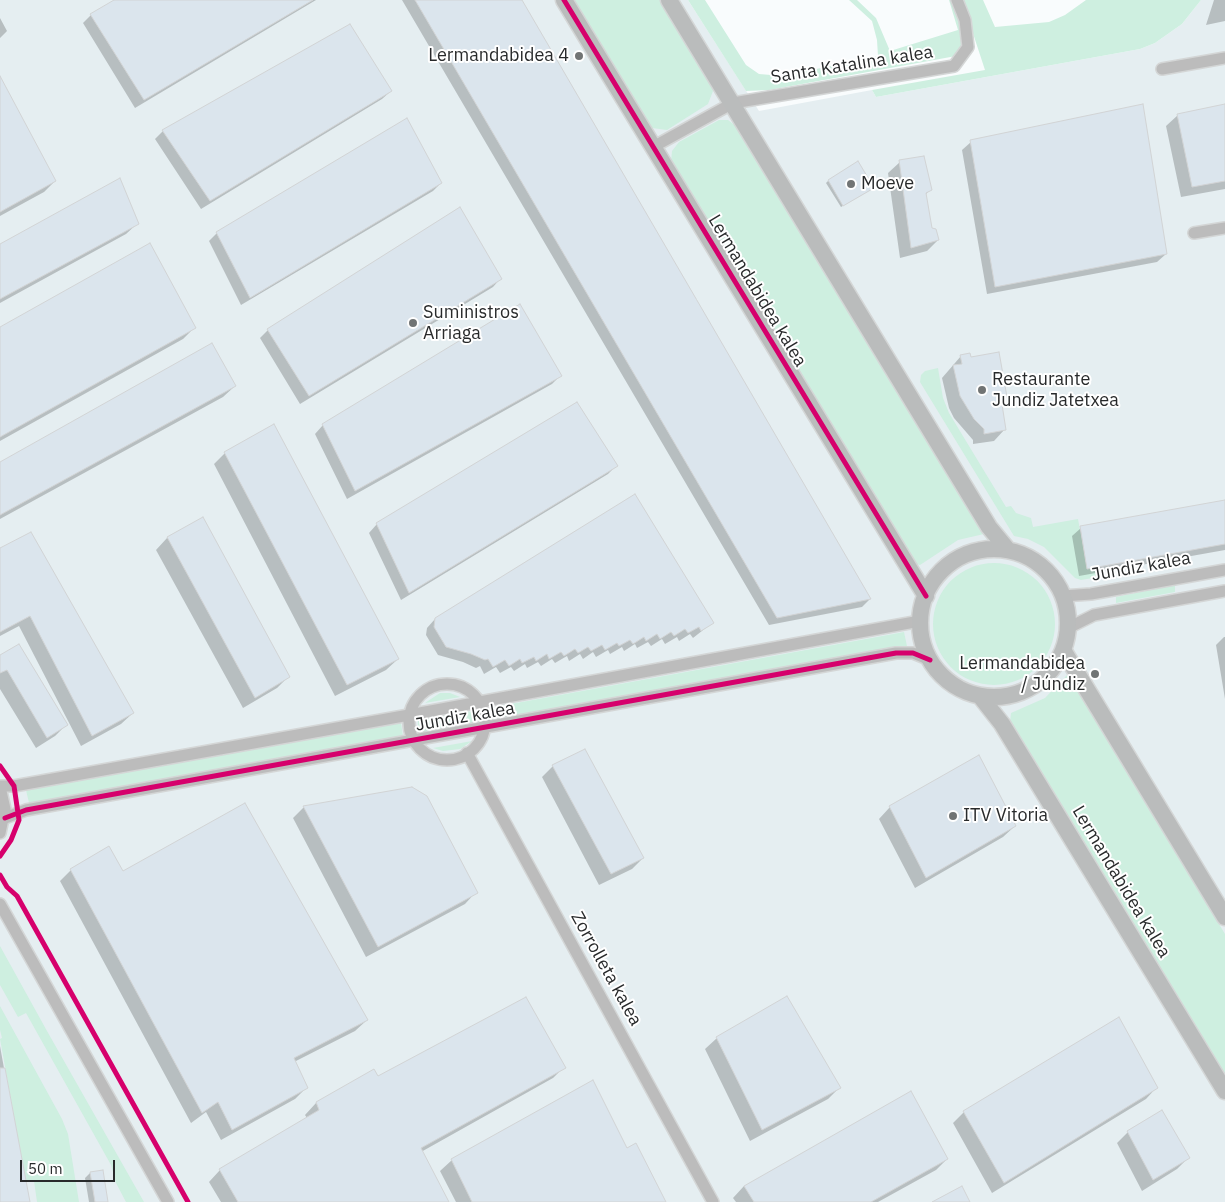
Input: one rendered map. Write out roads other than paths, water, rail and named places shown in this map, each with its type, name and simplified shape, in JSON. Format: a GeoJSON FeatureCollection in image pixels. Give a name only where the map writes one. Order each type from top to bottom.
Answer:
{"type":"FeatureCollection","features":[{"type":"Feature","properties":{"kind":"street","name":"Lermandabidea kalea"},"geometry":{"type":"LineString","coordinates":[[564,0],[926,596]]}},
{"type":"Feature","properties":{"kind":"street"},"geometry":{"type":"LineString","coordinates":[[669,0],[989,527],[1008,550]]}},
{"type":"Feature","properties":{"kind":"street","name":"Santa Katalina kalea"},"geometry":{"type":"LineString","coordinates":[[733,103],[954,66],[968,46],[965,20],[957,0]]}},
{"type":"Feature","properties":{"kind":"street"},"geometry":{"type":"LineString","coordinates":[[1162,69],[1225,58]]}},
{"type":"Feature","properties":{"kind":"street"},"geometry":{"type":"LineString","coordinates":[[653,147],[733,103]]}},
{"type":"Feature","properties":{"kind":"street"},"geometry":{"type":"LineString","coordinates":[[1194,233],[1225,228]]}},
{"type":"Feature","properties":{"kind":"street"},"geometry":{"type":"LineString","coordinates":[[991,549],[1008,550],[1028,558],[1047,571],[1063,596],[1068,628],[1063,650],[1048,673],[1039,682],[1021,692],[1001,697],[980,696],[960,689],[943,677],[930,660],[922,642],[920,621],[926,596],[939,575],[958,558],[974,552],[991,549]]}},
{"type":"Feature","properties":{"kind":"street","name":"Jundiz kalea"},"geometry":{"type":"LineString","coordinates":[[1063,596],[1091,594],[1225,570]]}},
{"type":"Feature","properties":{"kind":"street"},"geometry":{"type":"LineString","coordinates":[[1068,628],[1094,615],[1225,591]]}},
{"type":"Feature","properties":{"kind":"street","name":"Jundiz kalea"},"geometry":{"type":"LineString","coordinates":[[0,787],[410,715],[920,621]]}},
{"type":"Feature","properties":{"kind":"street"},"geometry":{"type":"LineString","coordinates":[[1063,650],[1225,917]]}},
{"type":"Feature","properties":{"kind":"street","name":"Jundiz kalea"},"geometry":{"type":"LineString","coordinates":[[5,818],[18,811],[34,808],[896,653],[913,653],[930,660]]}},
{"type":"Feature","properties":{"kind":"street","name":"Jundiz kalea"},"geometry":{"type":"LineString","coordinates":[[438,685],[460,686],[480,702],[485,728],[476,747],[467,754],[450,758],[432,757],[422,750],[414,740],[410,715],[416,699],[423,693],[438,685]]}},
{"type":"Feature","properties":{"kind":"street","name":"Lermandabidea kalea"},"geometry":{"type":"LineString","coordinates":[[980,696],[1006,731],[1225,1091]]}},
{"type":"Feature","properties":{"kind":"street","name":"Zorrolleta kalea"},"geometry":{"type":"LineString","coordinates":[[467,754],[713,1202]]}},
{"type":"Feature","properties":{"kind":"street"},"geometry":{"type":"LineString","coordinates":[[0,787],[4,802],[5,818],[0,833]]}},
{"type":"Feature","properties":{"kind":"street"},"geometry":{"type":"LineString","coordinates":[[0,904],[168,1202]]}},
{"type":"Feature","properties":{"kind":"place","name":"Lermandabidea 4"},"geometry":{"type":"Point","coordinates":[579,56]}},
{"type":"Feature","properties":{"kind":"place","name":"Moeve"},"geometry":{"type":"Point","coordinates":[851,184]}},
{"type":"Feature","properties":{"kind":"place","name":"Suministros Arriaga"},"geometry":{"type":"Point","coordinates":[413,323]}},
{"type":"Feature","properties":{"kind":"place","name":"Restaurante Jundiz Jatetxea"},"geometry":{"type":"Point","coordinates":[982,390]}},
{"type":"Feature","properties":{"kind":"place","name":"Lermandabidea / Júndiz"},"geometry":{"type":"Point","coordinates":[1095,674]}},
{"type":"Feature","properties":{"kind":"place","name":"ITV Vitoria"},"geometry":{"type":"Point","coordinates":[953,816]}}]}
